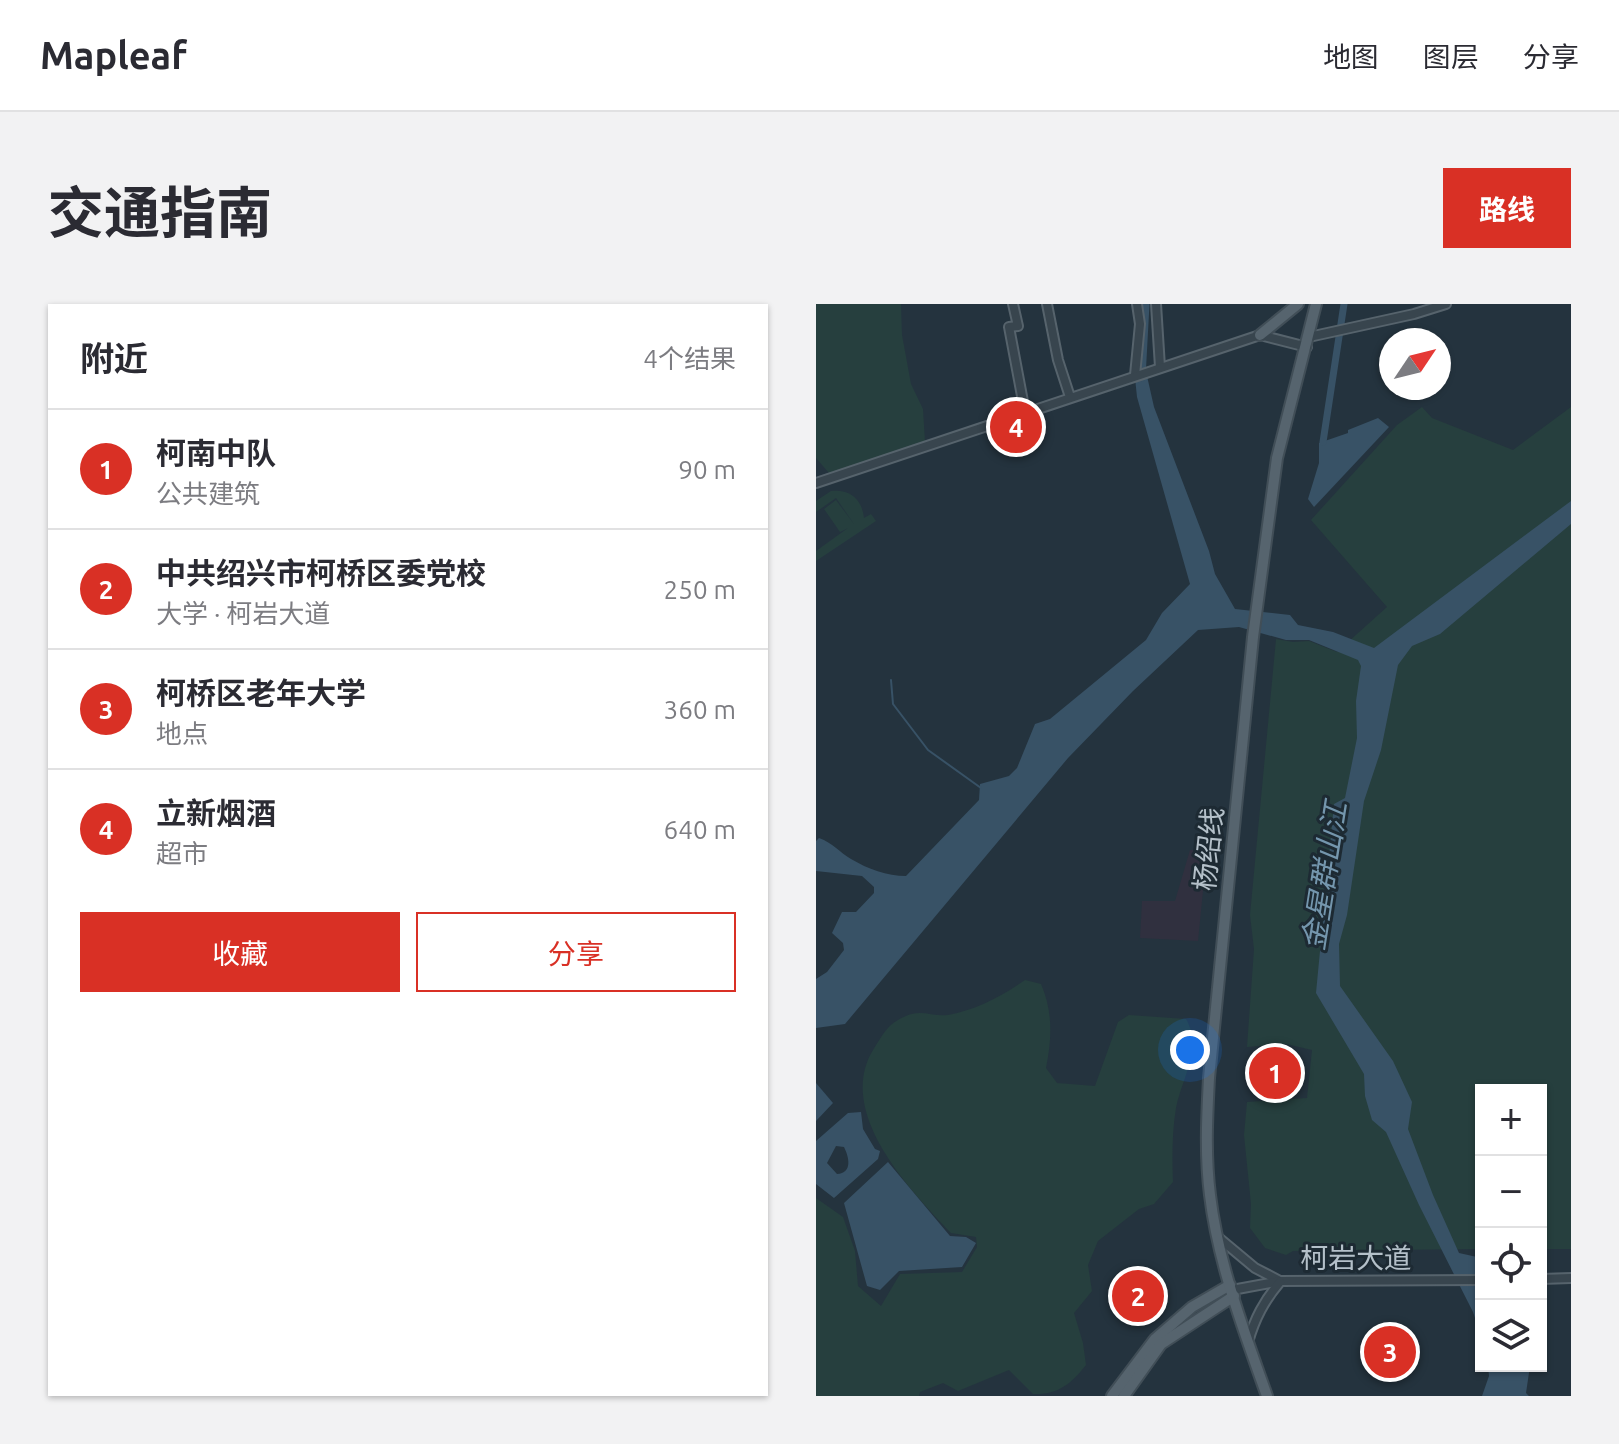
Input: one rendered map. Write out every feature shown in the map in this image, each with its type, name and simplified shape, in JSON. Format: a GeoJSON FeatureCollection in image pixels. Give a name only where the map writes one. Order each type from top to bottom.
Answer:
{"type":"FeatureCollection","features":[{"type":"Feature","properties":{"kind":"main road"},"geometry":{"type":"LineString","coordinates":[[1260,335],[1298,304]]}},
{"type":"Feature","properties":{"kind":"main road","name":"杨绍线"},"geometry":{"type":"LineString","coordinates":[[1267,1396],[1232,1290],[1219,1238],[1210,1197],[1206,1141],[1209,1078],[1253,637],[1277,458],[1316,304]]}},
{"type":"Feature","properties":{"kind":"main road","name":"柯岩大道"},"geometry":{"type":"LineString","coordinates":[[1112,1396],[1155,1339],[1192,1307],[1232,1290]]}},
{"type":"Feature","properties":{"kind":"main road","name":"柯岩大道"},"geometry":{"type":"LineString","coordinates":[[1124,1396],[1161,1344],[1232,1290]]}},
{"type":"Feature","properties":{"kind":"street"},"geometry":{"type":"LineString","coordinates":[[1013,304],[1018,326],[1009,327],[1025,412]]}},
{"type":"Feature","properties":{"kind":"street"},"geometry":{"type":"LineString","coordinates":[[1047,304],[1058,360],[1070,397]]}},
{"type":"Feature","properties":{"kind":"street"},"geometry":{"type":"LineString","coordinates":[[1135,375],[1140,324],[1137,304]]}},
{"type":"Feature","properties":{"kind":"street"},"geometry":{"type":"LineString","coordinates":[[1156,304],[1160,367]]}},
{"type":"Feature","properties":{"kind":"street"},"geometry":{"type":"LineString","coordinates":[[816,483],[1260,335],[1308,342],[1333,330],[1414,314],[1446,304]]}},
{"type":"Feature","properties":{"kind":"street"},"geometry":{"type":"LineString","coordinates":[[1219,1238],[1255,1268],[1281,1281],[1264,1301],[1248,1342]]}},
{"type":"Feature","properties":{"kind":"street"},"geometry":{"type":"LineString","coordinates":[[1547,1279],[1571,1278]]}},
{"type":"Feature","properties":{"kind":"street","name":"柯岩大道"},"geometry":{"type":"LineString","coordinates":[[1232,1290],[1281,1281],[1475,1280]]}},
{"type":"Feature","properties":{"kind":"shaded area"},"geometry":{"type":"Polygon","coordinates":[[[1147,376],[1154,407],[1215,574],[1235,609],[1290,615],[1298,625],[1333,632],[1374,648],[1571,501],[1571,524],[1440,634],[1412,646],[1398,665],[1381,750],[1364,801],[1347,915],[1339,944],[1340,986],[1393,1061],[1412,1102],[1408,1129],[1433,1195],[1459,1253],[1475,1257],[1475,1318],[1386,1132],[1372,1120],[1365,1096],[1364,1074],[1316,993],[1334,804],[1345,798],[1357,738],[1356,701],[1361,666],[1358,660],[1309,640],[1286,640],[1239,627],[1198,630],[1068,758],[845,1024],[816,1028],[816,979],[827,972],[844,950],[843,943],[832,933],[842,912],[856,912],[874,893],[874,887],[862,876],[816,871],[816,841],[819,838],[824,840],[871,869],[906,876],[979,800],[980,784],[1009,776],[1017,768],[1035,724],[1050,719],[1146,640],[1162,613],[1190,584],[1137,397],[1135,378],[1147,376]]]}},
{"type":"Feature","properties":{"kind":"shaded area"},"geometry":{"type":"Polygon","coordinates":[[[1378,418],[1389,427],[1314,507],[1308,499],[1319,463],[1319,443],[1378,418]]]}},
{"type":"Feature","properties":{"kind":"shaded area"},"geometry":{"type":"Polygon","coordinates":[[[1190,850],[1207,851],[1198,941],[1140,938],[1142,901],[1175,901],[1190,850]]]}},
{"type":"Feature","properties":{"kind":"shaded area"},"geometry":{"type":"Polygon","coordinates":[[[816,1083],[833,1103],[816,1121],[816,1083]]]}},
{"type":"Feature","properties":{"kind":"shaded area"},"geometry":{"type":"Polygon","coordinates":[[[861,1112],[863,1129],[875,1149],[880,1151],[878,1159],[834,1198],[816,1184],[816,1141],[848,1113],[861,1112]],[[836,1146],[827,1163],[837,1174],[848,1168],[844,1147],[836,1146]]]}},
{"type":"Feature","properties":{"kind":"shaded area"},"geometry":{"type":"Polygon","coordinates":[[[888,1162],[950,1236],[966,1237],[976,1243],[962,1267],[899,1271],[880,1290],[867,1286],[844,1203],[888,1162]]]}},
{"type":"Feature","properties":{"kind":"shaded area"},"geometry":{"type":"Polygon","coordinates":[[[1489,1372],[1529,1372],[1526,1393],[1529,1396],[1482,1396],[1489,1372]]]}},
{"type":"Feature","properties":{"kind":"green space"},"geometry":{"type":"Polygon","coordinates":[[[816,304],[901,304],[902,335],[911,384],[923,409],[925,442],[829,473],[816,458],[816,304]]]}},
{"type":"Feature","properties":{"kind":"green space"},"geometry":{"type":"Polygon","coordinates":[[[1422,407],[1432,418],[1513,450],[1571,407],[1571,1249],[1547,1249],[1547,1084],[1475,1084],[1475,1249],[1293,1251],[1286,1255],[1265,1248],[1250,1228],[1251,1204],[1244,1135],[1247,1102],[1307,1098],[1312,1050],[1286,1044],[1247,1047],[1254,949],[1250,915],[1276,639],[1309,641],[1337,652],[1387,607],[1311,520],[1397,425],[1422,407]]]}},
{"type":"Feature","properties":{"kind":"green space"},"geometry":{"type":"Polygon","coordinates":[[[831,491],[854,497],[861,505],[864,518],[871,514],[876,521],[816,561],[816,551],[848,528],[840,532],[824,509],[836,500],[854,524],[836,498],[816,512],[816,501],[831,491]]]}},
{"type":"Feature","properties":{"kind":"green space"},"geometry":{"type":"Polygon","coordinates":[[[1025,980],[1041,984],[1045,994],[1050,1025],[1046,1068],[1057,1083],[1095,1086],[1118,1022],[1129,1015],[1186,1019],[1191,1030],[1190,1063],[1175,1117],[1173,1182],[1154,1204],[1139,1209],[1098,1241],[1088,1265],[1092,1291],[1074,1313],[1086,1365],[1063,1387],[1042,1394],[1033,1394],[1009,1370],[958,1391],[943,1383],[920,1392],[919,1396],[816,1396],[816,1198],[843,1217],[855,1251],[858,1286],[881,1306],[900,1274],[962,1272],[977,1247],[976,1237],[951,1233],[917,1196],[883,1149],[870,1125],[864,1099],[864,1074],[873,1050],[890,1026],[906,1016],[917,1013],[948,1015],[969,1010],[1025,980]]]}},
{"type":"Feature","properties":{"kind":"waterway"},"geometry":{"type":"LineString","coordinates":[[1142,378],[1146,304]]}},
{"type":"Feature","properties":{"kind":"waterway"},"geometry":{"type":"LineString","coordinates":[[1323,442],[1344,304]]}},
{"type":"Feature","properties":{"kind":"waterway"},"geometry":{"type":"LineString","coordinates":[[891,680],[893,704],[928,750],[981,788]]}},
{"type":"Feature","properties":{"kind":"place","name":"立新烟酒"},"geometry":{"type":"Point","coordinates":[1016,427]}},
{"type":"Feature","properties":{"kind":"place","name":"柯南中队"},"geometry":{"type":"Point","coordinates":[1275,1073]}},
{"type":"Feature","properties":{"kind":"place","name":"中共绍兴市柯桥区委党校"},"geometry":{"type":"Point","coordinates":[1138,1296]}},
{"type":"Feature","properties":{"kind":"place","name":"柯桥区老年大学"},"geometry":{"type":"Point","coordinates":[1390,1352]}},
{"type":"Feature","properties":{"kind":"water label","name":"金星群山江"},"geometry":{"type":"Point","coordinates":[1324,876]}}]}
